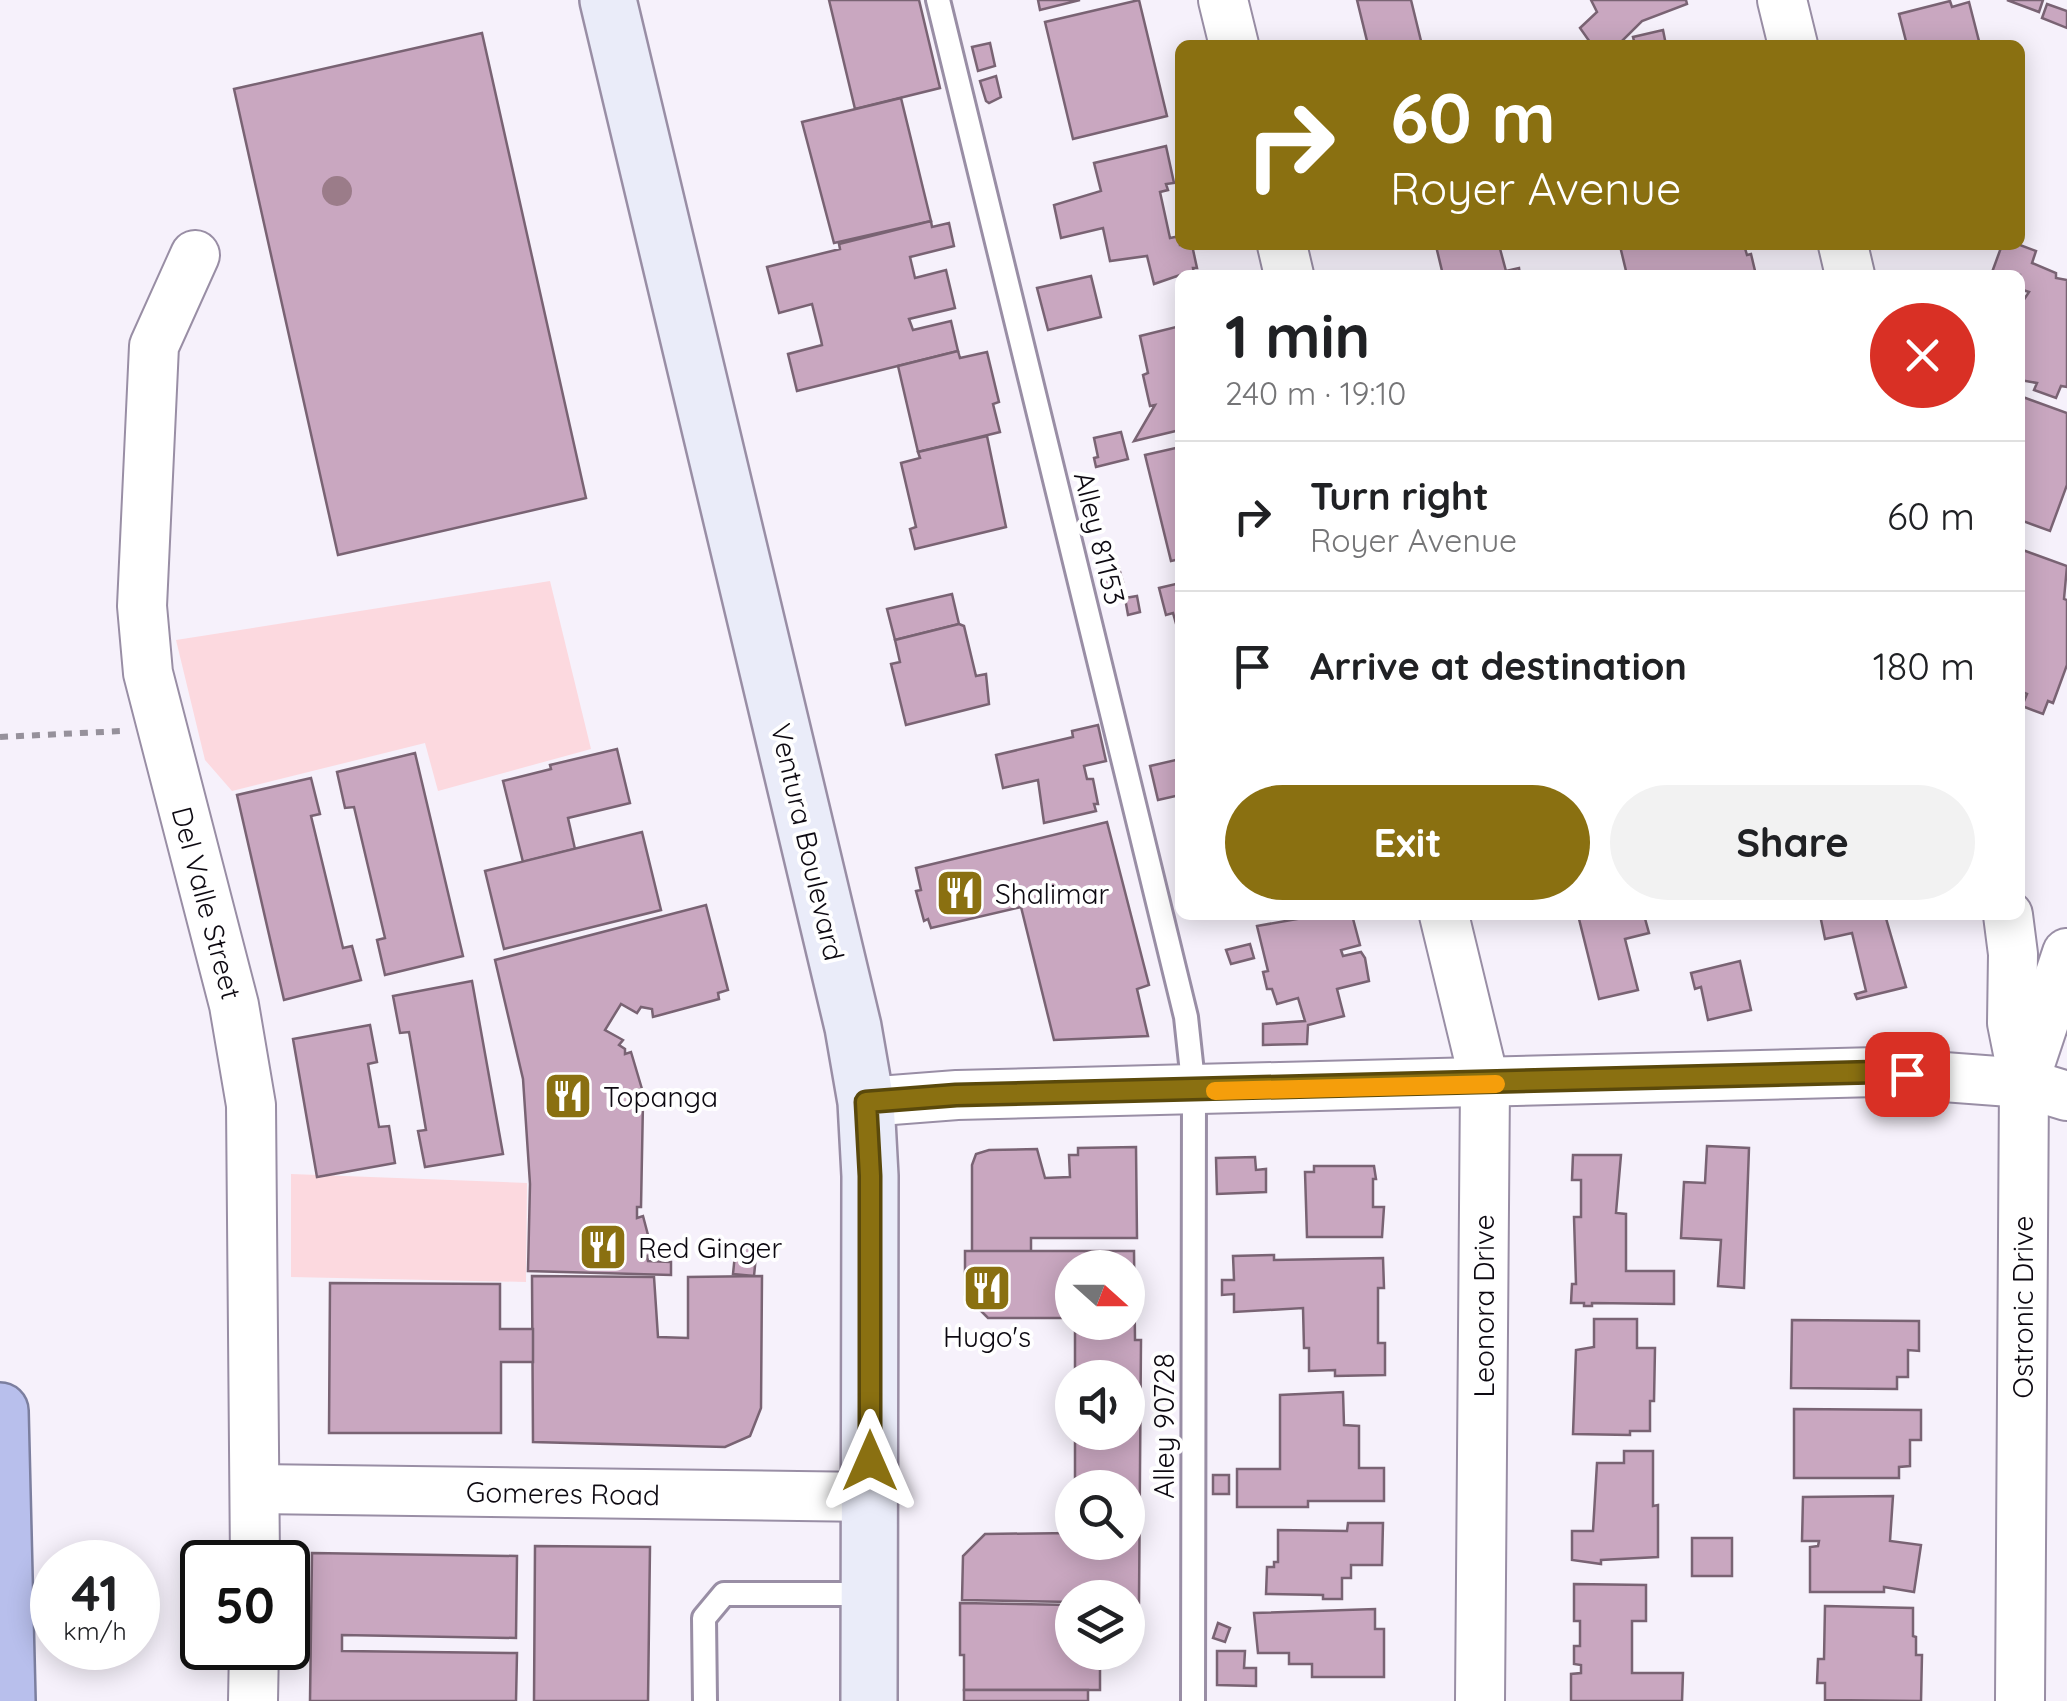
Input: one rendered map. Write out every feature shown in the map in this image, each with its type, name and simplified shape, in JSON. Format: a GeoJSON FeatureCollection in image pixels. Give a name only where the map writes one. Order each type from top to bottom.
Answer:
{"type":"FeatureCollection","features":[{"type":"Feature","properties":{"kind":"highway"},"geometry":{"type":"LineString","coordinates":[[0,1411],[7,1701]]}},
{"type":"Feature","properties":{"kind":"main road","name":"Ventura Boulevard"},"geometry":{"type":"LineString","coordinates":[[608,0],[848,1008],[866,1102],[870,1176],[869,1701]]}},
{"type":"Feature","properties":{"kind":"street"},"geometry":{"type":"LineString","coordinates":[[1223,0],[1233,40]]}},
{"type":"Feature","properties":{"kind":"street"},"geometry":{"type":"LineString","coordinates":[[1782,0],[1792,40]]}},
{"type":"Feature","properties":{"kind":"street","name":"Del Valle Street"},"geometry":{"type":"LineString","coordinates":[[195,255],[154,346],[142,606],[148,673],[234,1005],[251,1105],[255,1540]]}},
{"type":"Feature","properties":{"kind":"street","name":"Leonora Drive"},"geometry":{"type":"LineString","coordinates":[[1445,920],[1485,1084],[1480,1701]]}},
{"type":"Feature","properties":{"kind":"street","name":"Ostronic Drive"},"geometry":{"type":"LineString","coordinates":[[2009,920],[2013,954],[2012,1023],[2045,1089],[2020,1701]]}},
{"type":"Feature","properties":{"kind":"street"},"geometry":{"type":"LineString","coordinates":[[866,1102],[956,1095],[1877,1072],[2045,1089],[2067,953]]}},
{"type":"Feature","properties":{"kind":"street","name":"Gomeres Road"},"geometry":{"type":"LineString","coordinates":[[256,1489],[870,1497]]}},
{"type":"Feature","properties":{"kind":"street"},"geometry":{"type":"LineString","coordinates":[[254,1670],[254,1701]]}},
{"type":"Feature","properties":{"kind":"lane","name":"Alley 81153"},"geometry":{"type":"LineString","coordinates":[[938,0],[1186,1017],[1194,1092]]}},
{"type":"Feature","properties":{"kind":"lane","name":"Alley 90728"},"geometry":{"type":"LineString","coordinates":[[1193,1701],[1194,1092]]}},
{"type":"Feature","properties":{"kind":"lane"},"geometry":{"type":"LineString","coordinates":[[705,1701],[704,1618],[724,1594],[869,1594]]}},
{"type":"Feature","properties":{"kind":"path"},"geometry":{"type":"LineString","coordinates":[[0,737],[133,730]]}},
{"type":"Feature","properties":{"kind":"shaded area"},"geometry":{"type":"Polygon","coordinates":[[[550,581],[591,749],[438,791],[425,743],[232,791],[205,760],[176,640],[550,581]]]}},
{"type":"Feature","properties":{"kind":"shaded area"},"geometry":{"type":"Polygon","coordinates":[[[291,1174],[527,1183],[526,1282],[291,1277],[291,1174]]]}},
{"type":"Feature","properties":{"kind":"building"},"geometry":{"type":"Polygon","coordinates":[[[829,0],[919,0],[940,88],[855,109],[829,0]]]}},
{"type":"Feature","properties":{"kind":"building"},"geometry":{"type":"Polygon","coordinates":[[[1038,0],[1080,0],[1040,10],[1038,0]]]}},
{"type":"Feature","properties":{"kind":"building"},"geometry":{"type":"Polygon","coordinates":[[[1139,0],[1167,116],[1073,139],[1045,22],[1139,0]]]}},
{"type":"Feature","properties":{"kind":"building"},"geometry":{"type":"Polygon","coordinates":[[[1357,0],[1411,0],[1421,40],[1367,40],[1357,0]]]}},
{"type":"Feature","properties":{"kind":"building"},"geometry":{"type":"Polygon","coordinates":[[[1591,0],[1686,0],[1687,4],[1642,21],[1623,40],[1588,40],[1580,28],[1597,12],[1591,0]]]}},
{"type":"Feature","properties":{"kind":"building"},"geometry":{"type":"Polygon","coordinates":[[[2007,0],[2043,0],[2039,12],[2007,0]]]}},
{"type":"Feature","properties":{"kind":"building"},"geometry":{"type":"Polygon","coordinates":[[[1950,1],[1952,7],[1969,2],[1979,40],[1906,40],[1899,14],[1950,1]]]}},
{"type":"Feature","properties":{"kind":"building"},"geometry":{"type":"Polygon","coordinates":[[[2047,4],[2067,11],[2067,28],[2042,18],[2047,4]]]}},
{"type":"Feature","properties":{"kind":"building"},"geometry":{"type":"Polygon","coordinates":[[[1663,30],[1665,40],[1634,40],[1633,37],[1663,30]]]}},
{"type":"Feature","properties":{"kind":"building"},"geometry":{"type":"Polygon","coordinates":[[[482,33],[586,498],[338,555],[234,89],[482,33]]]}},
{"type":"Feature","properties":{"kind":"building"},"geometry":{"type":"Polygon","coordinates":[[[990,43],[995,66],[978,71],[972,47],[990,43]]]}},
{"type":"Feature","properties":{"kind":"building"},"geometry":{"type":"Polygon","coordinates":[[[996,76],[1001,97],[989,103],[980,81],[996,76]]]}},
{"type":"Feature","properties":{"kind":"building"},"geometry":{"type":"Polygon","coordinates":[[[901,98],[931,221],[834,243],[802,122],[901,98]]]}},
{"type":"Feature","properties":{"kind":"building"},"geometry":{"type":"Polygon","coordinates":[[[1166,146],[1174,183],[1166,184],[1168,190],[1160,192],[1170,238],[1175,237],[1175,250],[1193,250],[1197,268],[1175,270],[1175,277],[1154,284],[1147,256],[1110,261],[1103,228],[1061,238],[1054,205],[1101,191],[1094,163],[1166,146]]]}},
{"type":"Feature","properties":{"kind":"building"},"geometry":{"type":"Polygon","coordinates":[[[931,221],[932,227],[949,223],[954,246],[910,257],[915,278],[946,270],[955,308],[909,319],[913,330],[951,321],[958,351],[797,391],[788,354],[822,345],[821,340],[812,304],[779,313],[767,267],[931,221]]]}},
{"type":"Feature","properties":{"kind":"building"},"geometry":{"type":"Polygon","coordinates":[[[2025,247],[2036,251],[2032,263],[2056,273],[2056,278],[2067,280],[2067,387],[2061,386],[2056,398],[2034,390],[2037,383],[2025,381],[2025,298],[2029,292],[2025,291],[2025,270],[1993,270],[2000,250],[2025,250],[2025,247]]]}},
{"type":"Feature","properties":{"kind":"building"},"geometry":{"type":"Polygon","coordinates":[[[1437,250],[1500,250],[1506,270],[1442,270],[1437,250]]]}},
{"type":"Feature","properties":{"kind":"building"},"geometry":{"type":"Polygon","coordinates":[[[1621,250],[1746,250],[1747,255],[1751,254],[1755,270],[1626,270],[1621,250]]]}},
{"type":"Feature","properties":{"kind":"building"},"geometry":{"type":"Polygon","coordinates":[[[1091,276],[1101,317],[1048,330],[1037,288],[1091,276]]]}},
{"type":"Feature","properties":{"kind":"building"},"geometry":{"type":"Polygon","coordinates":[[[1175,327],[1175,431],[1134,441],[1155,405],[1150,406],[1143,375],[1148,373],[1140,336],[1175,327]]]}},
{"type":"Feature","properties":{"kind":"building"},"geometry":{"type":"Polygon","coordinates":[[[958,351],[960,358],[987,352],[999,402],[993,404],[1000,432],[918,452],[898,366],[958,351]]]}},
{"type":"Feature","properties":{"kind":"building"},"geometry":{"type":"Polygon","coordinates":[[[2025,398],[2067,413],[2067,485],[2050,531],[2025,522],[2025,398]]]}},
{"type":"Feature","properties":{"kind":"building"},"geometry":{"type":"Polygon","coordinates":[[[1121,432],[1128,459],[1096,467],[1094,438],[1121,432]]]}},
{"type":"Feature","properties":{"kind":"building"},"geometry":{"type":"Polygon","coordinates":[[[987,436],[1006,527],[915,549],[910,529],[916,527],[901,463],[920,458],[918,452],[987,436]]]}},
{"type":"Feature","properties":{"kind":"building"},"geometry":{"type":"Polygon","coordinates":[[[1175,448],[1175,560],[1171,561],[1145,455],[1175,448]]]}},
{"type":"Feature","properties":{"kind":"building"},"geometry":{"type":"Polygon","coordinates":[[[2025,551],[2067,566],[2067,665],[2053,703],[2048,701],[2043,714],[2025,707],[2025,551]]]}},
{"type":"Feature","properties":{"kind":"building"},"geometry":{"type":"Polygon","coordinates":[[[1119,568],[1123,582],[1106,588],[1101,573],[1119,568]]]}},
{"type":"Feature","properties":{"kind":"building"},"geometry":{"type":"Polygon","coordinates":[[[1175,584],[1175,620],[1173,613],[1166,615],[1159,588],[1175,584]]]}},
{"type":"Feature","properties":{"kind":"building"},"geometry":{"type":"Polygon","coordinates":[[[952,594],[959,624],[895,640],[887,609],[952,594]]]}},
{"type":"Feature","properties":{"kind":"building"},"geometry":{"type":"Polygon","coordinates":[[[1137,596],[1140,612],[1128,615],[1125,598],[1137,596]]]}},
{"type":"Feature","properties":{"kind":"building"},"geometry":{"type":"Polygon","coordinates":[[[964,626],[976,676],[986,674],[989,704],[906,725],[891,664],[900,662],[895,640],[964,626]]]}},
{"type":"Feature","properties":{"kind":"building"},"geometry":{"type":"Polygon","coordinates":[[[1098,725],[1106,761],[1084,766],[1087,779],[1093,779],[1096,811],[1044,823],[1038,780],[1003,788],[996,755],[1073,737],[1072,731],[1098,725]]]}},
{"type":"Feature","properties":{"kind":"building"},"geometry":{"type":"Polygon","coordinates":[[[617,749],[630,803],[568,818],[575,849],[523,862],[503,781],[617,749]]]}},
{"type":"Feature","properties":{"kind":"building"},"geometry":{"type":"Polygon","coordinates":[[[415,753],[463,956],[385,975],[377,940],[385,938],[354,807],[345,808],[337,772],[415,753]]]}},
{"type":"Feature","properties":{"kind":"building"},"geometry":{"type":"Polygon","coordinates":[[[1175,760],[1175,796],[1158,800],[1150,766],[1175,760]]]}},
{"type":"Feature","properties":{"kind":"building"},"geometry":{"type":"Polygon","coordinates":[[[311,778],[320,814],[311,816],[343,948],[352,946],[361,980],[284,1000],[237,795],[311,778]]]}},
{"type":"Feature","properties":{"kind":"building"},"geometry":{"type":"Polygon","coordinates":[[[1107,822],[1149,985],[1137,989],[1148,1036],[1054,1040],[1021,907],[931,928],[928,919],[924,921],[916,891],[921,890],[916,868],[1107,822]]]}},
{"type":"Feature","properties":{"kind":"building"},"geometry":{"type":"Polygon","coordinates":[[[642,832],[661,910],[504,949],[485,871],[642,832]]]}},
{"type":"Feature","properties":{"kind":"building"},"geometry":{"type":"Polygon","coordinates":[[[706,905],[728,990],[718,993],[719,999],[653,1017],[652,1009],[641,1007],[637,1013],[621,1004],[605,1030],[623,1040],[619,1045],[625,1054],[631,1052],[642,1089],[634,1091],[635,1101],[643,1102],[641,1207],[637,1207],[637,1218],[643,1216],[653,1254],[647,1256],[648,1261],[671,1262],[671,1275],[528,1271],[530,1184],[523,1079],[495,960],[706,905]]]}},
{"type":"Feature","properties":{"kind":"building"},"geometry":{"type":"Polygon","coordinates":[[[1291,920],[1353,920],[1360,945],[1341,950],[1343,956],[1361,952],[1369,981],[1337,989],[1344,1016],[1308,1025],[1307,1044],[1263,1045],[1263,1024],[1305,1021],[1298,998],[1277,1004],[1272,989],[1267,989],[1263,972],[1268,971],[1257,926],[1291,920]]]}},
{"type":"Feature","properties":{"kind":"building"},"geometry":{"type":"Polygon","coordinates":[[[1579,920],[1645,920],[1649,933],[1625,939],[1638,990],[1599,999],[1579,920]]]}},
{"type":"Feature","properties":{"kind":"building"},"geometry":{"type":"Polygon","coordinates":[[[1821,920],[1886,920],[1906,987],[1857,999],[1855,994],[1866,991],[1852,933],[1825,939],[1821,920]]]}},
{"type":"Feature","properties":{"kind":"building"},"geometry":{"type":"Polygon","coordinates":[[[1250,944],[1254,958],[1231,964],[1226,950],[1250,944]]]}},
{"type":"Feature","properties":{"kind":"building"},"geometry":{"type":"Polygon","coordinates":[[[1740,961],[1751,1010],[1708,1020],[1701,987],[1695,989],[1691,973],[1740,961]]]}},
{"type":"Feature","properties":{"kind":"building"},"geometry":{"type":"Polygon","coordinates":[[[472,981],[503,1154],[425,1167],[418,1131],[426,1130],[409,1032],[400,1033],[393,996],[472,981]]]}},
{"type":"Feature","properties":{"kind":"building"},"geometry":{"type":"Polygon","coordinates":[[[370,1025],[377,1062],[368,1064],[379,1127],[389,1126],[395,1163],[317,1177],[293,1039],[370,1025]]]}},
{"type":"Feature","properties":{"kind":"building"},"geometry":{"type":"Polygon","coordinates":[[[1707,1146],[1749,1148],[1744,1288],[1718,1286],[1721,1240],[1681,1238],[1684,1182],[1705,1183],[1707,1146]]]}},
{"type":"Feature","properties":{"kind":"building"},"geometry":{"type":"Polygon","coordinates":[[[1136,1147],[1137,1238],[1031,1238],[1031,1252],[972,1251],[972,1165],[976,1154],[1037,1149],[1045,1178],[1070,1177],[1069,1155],[1078,1155],[1078,1148],[1136,1147]]]}},
{"type":"Feature","properties":{"kind":"building"},"geometry":{"type":"Polygon","coordinates":[[[1573,1155],[1621,1155],[1616,1213],[1626,1214],[1626,1271],[1674,1271],[1674,1304],[1571,1303],[1572,1284],[1576,1284],[1574,1217],[1581,1217],[1581,1180],[1572,1180],[1573,1155]]]}},
{"type":"Feature","properties":{"kind":"building"},"geometry":{"type":"Polygon","coordinates":[[[1255,1157],[1256,1170],[1266,1169],[1266,1192],[1217,1194],[1216,1158],[1255,1157]]]}},
{"type":"Feature","properties":{"kind":"building"},"geometry":{"type":"Polygon","coordinates":[[[1314,1166],[1374,1166],[1373,1207],[1384,1207],[1382,1237],[1307,1237],[1305,1172],[1314,1172],[1314,1166]]]}},
{"type":"Feature","properties":{"kind":"building"},"geometry":{"type":"Polygon","coordinates":[[[736,1244],[757,1246],[754,1276],[733,1274],[736,1244]]]}},
{"type":"Feature","properties":{"kind":"building"},"geometry":{"type":"Polygon","coordinates":[[[965,1251],[1055,1251],[1055,1318],[988,1318],[965,1295],[965,1251]]]}},
{"type":"Feature","properties":{"kind":"building"},"geometry":{"type":"Polygon","coordinates":[[[1274,1255],[1274,1260],[1383,1258],[1384,1288],[1378,1288],[1378,1343],[1385,1343],[1385,1375],[1335,1376],[1335,1370],[1309,1371],[1303,1308],[1234,1312],[1234,1294],[1222,1295],[1222,1280],[1234,1280],[1233,1256],[1274,1255]]]}},
{"type":"Feature","properties":{"kind":"building"},"geometry":{"type":"Polygon","coordinates":[[[532,1276],[654,1277],[658,1337],[688,1338],[688,1277],[762,1276],[761,1408],[750,1436],[725,1447],[533,1442],[532,1276]]]}},
{"type":"Feature","properties":{"kind":"building"},"geometry":{"type":"Polygon","coordinates":[[[330,1283],[500,1284],[500,1329],[533,1329],[533,1362],[501,1362],[501,1433],[329,1433],[330,1283]]]}},
{"type":"Feature","properties":{"kind":"building"},"geometry":{"type":"Polygon","coordinates":[[[1594,1319],[1637,1319],[1637,1348],[1655,1348],[1650,1431],[1630,1431],[1630,1435],[1573,1434],[1576,1350],[1594,1347],[1594,1319]]]}},
{"type":"Feature","properties":{"kind":"building"},"geometry":{"type":"Polygon","coordinates":[[[1792,1320],[1919,1321],[1919,1351],[1908,1350],[1908,1377],[1897,1377],[1897,1389],[1791,1388],[1792,1320]]]}},
{"type":"Feature","properties":{"kind":"building"},"geometry":{"type":"Polygon","coordinates":[[[1075,1340],[1141,1340],[1141,1360],[1075,1360],[1075,1340]]]}},
{"type":"Feature","properties":{"kind":"building"},"geometry":{"type":"Polygon","coordinates":[[[1343,1392],[1344,1425],[1359,1426],[1359,1468],[1384,1468],[1384,1501],[1308,1501],[1308,1507],[1237,1507],[1237,1469],[1280,1469],[1280,1395],[1343,1392]]]}},
{"type":"Feature","properties":{"kind":"building"},"geometry":{"type":"Polygon","coordinates":[[[1794,1409],[1921,1410],[1921,1440],[1910,1440],[1910,1466],[1899,1467],[1899,1478],[1794,1478],[1794,1409]]]}},
{"type":"Feature","properties":{"kind":"building"},"geometry":{"type":"Polygon","coordinates":[[[1075,1450],[1140,1450],[1140,1470],[1075,1470],[1075,1450]]]}},
{"type":"Feature","properties":{"kind":"building"},"geometry":{"type":"Polygon","coordinates":[[[1624,1451],[1653,1451],[1658,1557],[1601,1560],[1601,1564],[1572,1560],[1572,1531],[1593,1531],[1597,1463],[1624,1463],[1624,1451]]]}},
{"type":"Feature","properties":{"kind":"building"},"geometry":{"type":"Polygon","coordinates":[[[1213,1475],[1229,1475],[1229,1494],[1213,1494],[1213,1475]]]}},
{"type":"Feature","properties":{"kind":"building"},"geometry":{"type":"Polygon","coordinates":[[[1893,1496],[1890,1541],[1921,1545],[1914,1592],[1884,1587],[1884,1592],[1810,1592],[1810,1547],[1818,1546],[1819,1541],[1802,1541],[1803,1497],[1893,1496]]]}},
{"type":"Feature","properties":{"kind":"building"},"geometry":{"type":"Polygon","coordinates":[[[1348,1523],[1383,1523],[1382,1565],[1351,1565],[1351,1578],[1342,1578],[1342,1599],[1266,1594],[1267,1567],[1278,1562],[1278,1530],[1347,1531],[1348,1523]]]}},
{"type":"Feature","properties":{"kind":"building"},"geometry":{"type":"Polygon","coordinates":[[[1055,1533],[1055,1560],[1139,1560],[1139,1580],[1055,1580],[1055,1602],[962,1600],[963,1556],[985,1534],[1055,1533]]]}},
{"type":"Feature","properties":{"kind":"building"},"geometry":{"type":"Polygon","coordinates":[[[1692,1538],[1732,1538],[1732,1576],[1692,1576],[1692,1538]]]}},
{"type":"Feature","properties":{"kind":"building"},"geometry":{"type":"Polygon","coordinates":[[[535,1546],[650,1547],[648,1701],[534,1701],[535,1546]]]}},
{"type":"Feature","properties":{"kind":"building"},"geometry":{"type":"Polygon","coordinates":[[[312,1553],[517,1556],[516,1638],[342,1635],[342,1651],[517,1653],[516,1701],[310,1701],[312,1553]]]}},
{"type":"Feature","properties":{"kind":"building"},"geometry":{"type":"Polygon","coordinates":[[[1574,1584],[1646,1585],[1646,1621],[1632,1621],[1632,1673],[1683,1673],[1682,1701],[1571,1701],[1571,1674],[1581,1673],[1581,1665],[1574,1664],[1574,1646],[1580,1646],[1580,1621],[1574,1621],[1574,1584]]]}},
{"type":"Feature","properties":{"kind":"building"},"geometry":{"type":"Polygon","coordinates":[[[960,1603],[1055,1605],[1055,1670],[1100,1670],[1100,1690],[964,1690],[964,1655],[960,1655],[960,1603]]]}},
{"type":"Feature","properties":{"kind":"building"},"geometry":{"type":"Polygon","coordinates":[[[1825,1606],[1913,1608],[1916,1655],[1922,1655],[1921,1701],[1825,1700],[1825,1683],[1817,1683],[1818,1659],[1824,1659],[1825,1606]]]}},
{"type":"Feature","properties":{"kind":"building"},"geometry":{"type":"Polygon","coordinates":[[[1375,1609],[1375,1629],[1384,1629],[1384,1677],[1312,1677],[1312,1664],[1289,1664],[1289,1653],[1258,1653],[1254,1613],[1375,1609]]]}},
{"type":"Feature","properties":{"kind":"building"},"geometry":{"type":"Polygon","coordinates":[[[1218,1623],[1230,1628],[1225,1642],[1213,1638],[1218,1623]]]}},
{"type":"Feature","properties":{"kind":"building"},"geometry":{"type":"Polygon","coordinates":[[[1217,1651],[1245,1651],[1244,1668],[1256,1668],[1256,1686],[1217,1685],[1217,1651]]]}},
{"type":"Feature","properties":{"kind":"building"},"geometry":{"type":"Polygon","coordinates":[[[964,1690],[1088,1690],[1088,1701],[964,1701],[964,1690]]]}},
{"type":"Feature","properties":{"kind":"slow traffic"},"geometry":{"type":"LineString","coordinates":[[1215,1091],[1496,1084]]}},
{"type":"Feature","properties":{"kind":"place","name":"Shalimar"},"geometry":{"type":"Point","coordinates":[960,893]}},
{"type":"Feature","properties":{"kind":"place","name":"Topanga"},"geometry":{"type":"Point","coordinates":[568,1096]}},
{"type":"Feature","properties":{"kind":"place","name":"Red Ginger"},"geometry":{"type":"Point","coordinates":[603,1247]}},
{"type":"Feature","properties":{"kind":"place","name":"Hugo's"},"geometry":{"type":"Point","coordinates":[987,1288]}},
{"type":"Feature","properties":{"kind":"route"},"geometry":{"type":"LineString","coordinates":[[870,1461],[870,1176],[866,1102],[956,1095],[1907,1074]]}}]}
